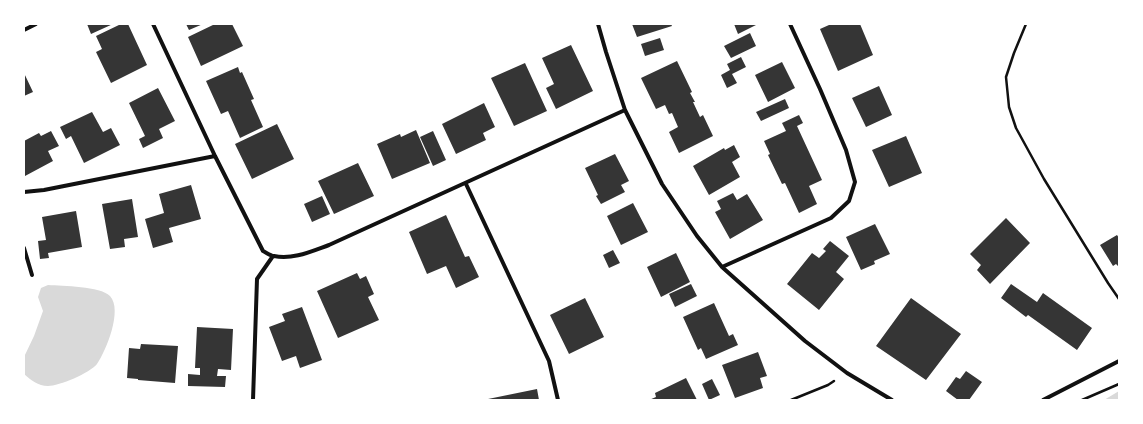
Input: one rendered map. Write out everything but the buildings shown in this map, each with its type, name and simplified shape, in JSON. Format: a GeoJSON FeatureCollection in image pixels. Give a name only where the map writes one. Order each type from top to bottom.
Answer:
{"type":"FeatureCollection","features":[{"type":"Feature","properties":{"kind":"street"},"geometry":{"type":"LineString","coordinates":[[24,30],[36,24]]}},
{"type":"Feature","properties":{"kind":"street"},"geometry":{"type":"LineString","coordinates":[[153,24],[263,251],[273,256],[286,257],[306,253],[329,245],[466,184],[625,110]]}},
{"type":"Feature","properties":{"kind":"street"},"geometry":{"type":"LineString","coordinates":[[598,24],[625,110],[662,184],[697,236],[722,267],[805,341],[847,373],[892,400]]}},
{"type":"Feature","properties":{"kind":"street"},"geometry":{"type":"LineString","coordinates":[[722,267],[831,218],[849,201],[855,182],[846,150],[820,88],[790,24]]}},
{"type":"Feature","properties":{"kind":"street"},"geometry":{"type":"LineString","coordinates":[[24,192],[44,190],[216,156]]}},
{"type":"Feature","properties":{"kind":"street"},"geometry":{"type":"LineString","coordinates":[[466,184],[549,361],[558,400]]}},
{"type":"Feature","properties":{"kind":"street"},"geometry":{"type":"LineString","coordinates":[[24,248],[32,275]]}},
{"type":"Feature","properties":{"kind":"street"},"geometry":{"type":"LineString","coordinates":[[253,400],[256,279],[273,256]]}},
{"type":"Feature","properties":{"kind":"street"},"geometry":{"type":"LineString","coordinates":[[1043,400],[1118,362],[1119,355]]}},
{"type":"Feature","properties":{"kind":"path"},"geometry":{"type":"LineString","coordinates":[[1026,24],[1006,78],[1009,107],[1016,128],[1052,192],[1119,299]]}},
{"type":"Feature","properties":{"kind":"path"},"geometry":{"type":"LineString","coordinates":[[791,400],[828,385],[834,381]]}},
{"type":"Feature","properties":{"kind":"path"},"geometry":{"type":"LineString","coordinates":[[1082,400],[1119,384]]}},
{"type":"Feature","properties":{"kind":"shaded area"},"geometry":{"type":"Polygon","coordinates":[[[48,285],[81,287],[98,290],[110,296],[114,302],[115,311],[112,330],[105,350],[97,364],[93,368],[74,378],[59,384],[44,386],[38,384],[24,374],[24,357],[34,336],[43,311],[38,297],[41,288],[48,285]]]}},
{"type":"Feature","properties":{"kind":"shaded area"},"geometry":{"type":"Polygon","coordinates":[[[1119,391],[1119,400],[1104,400],[1119,391]]]}}]}
